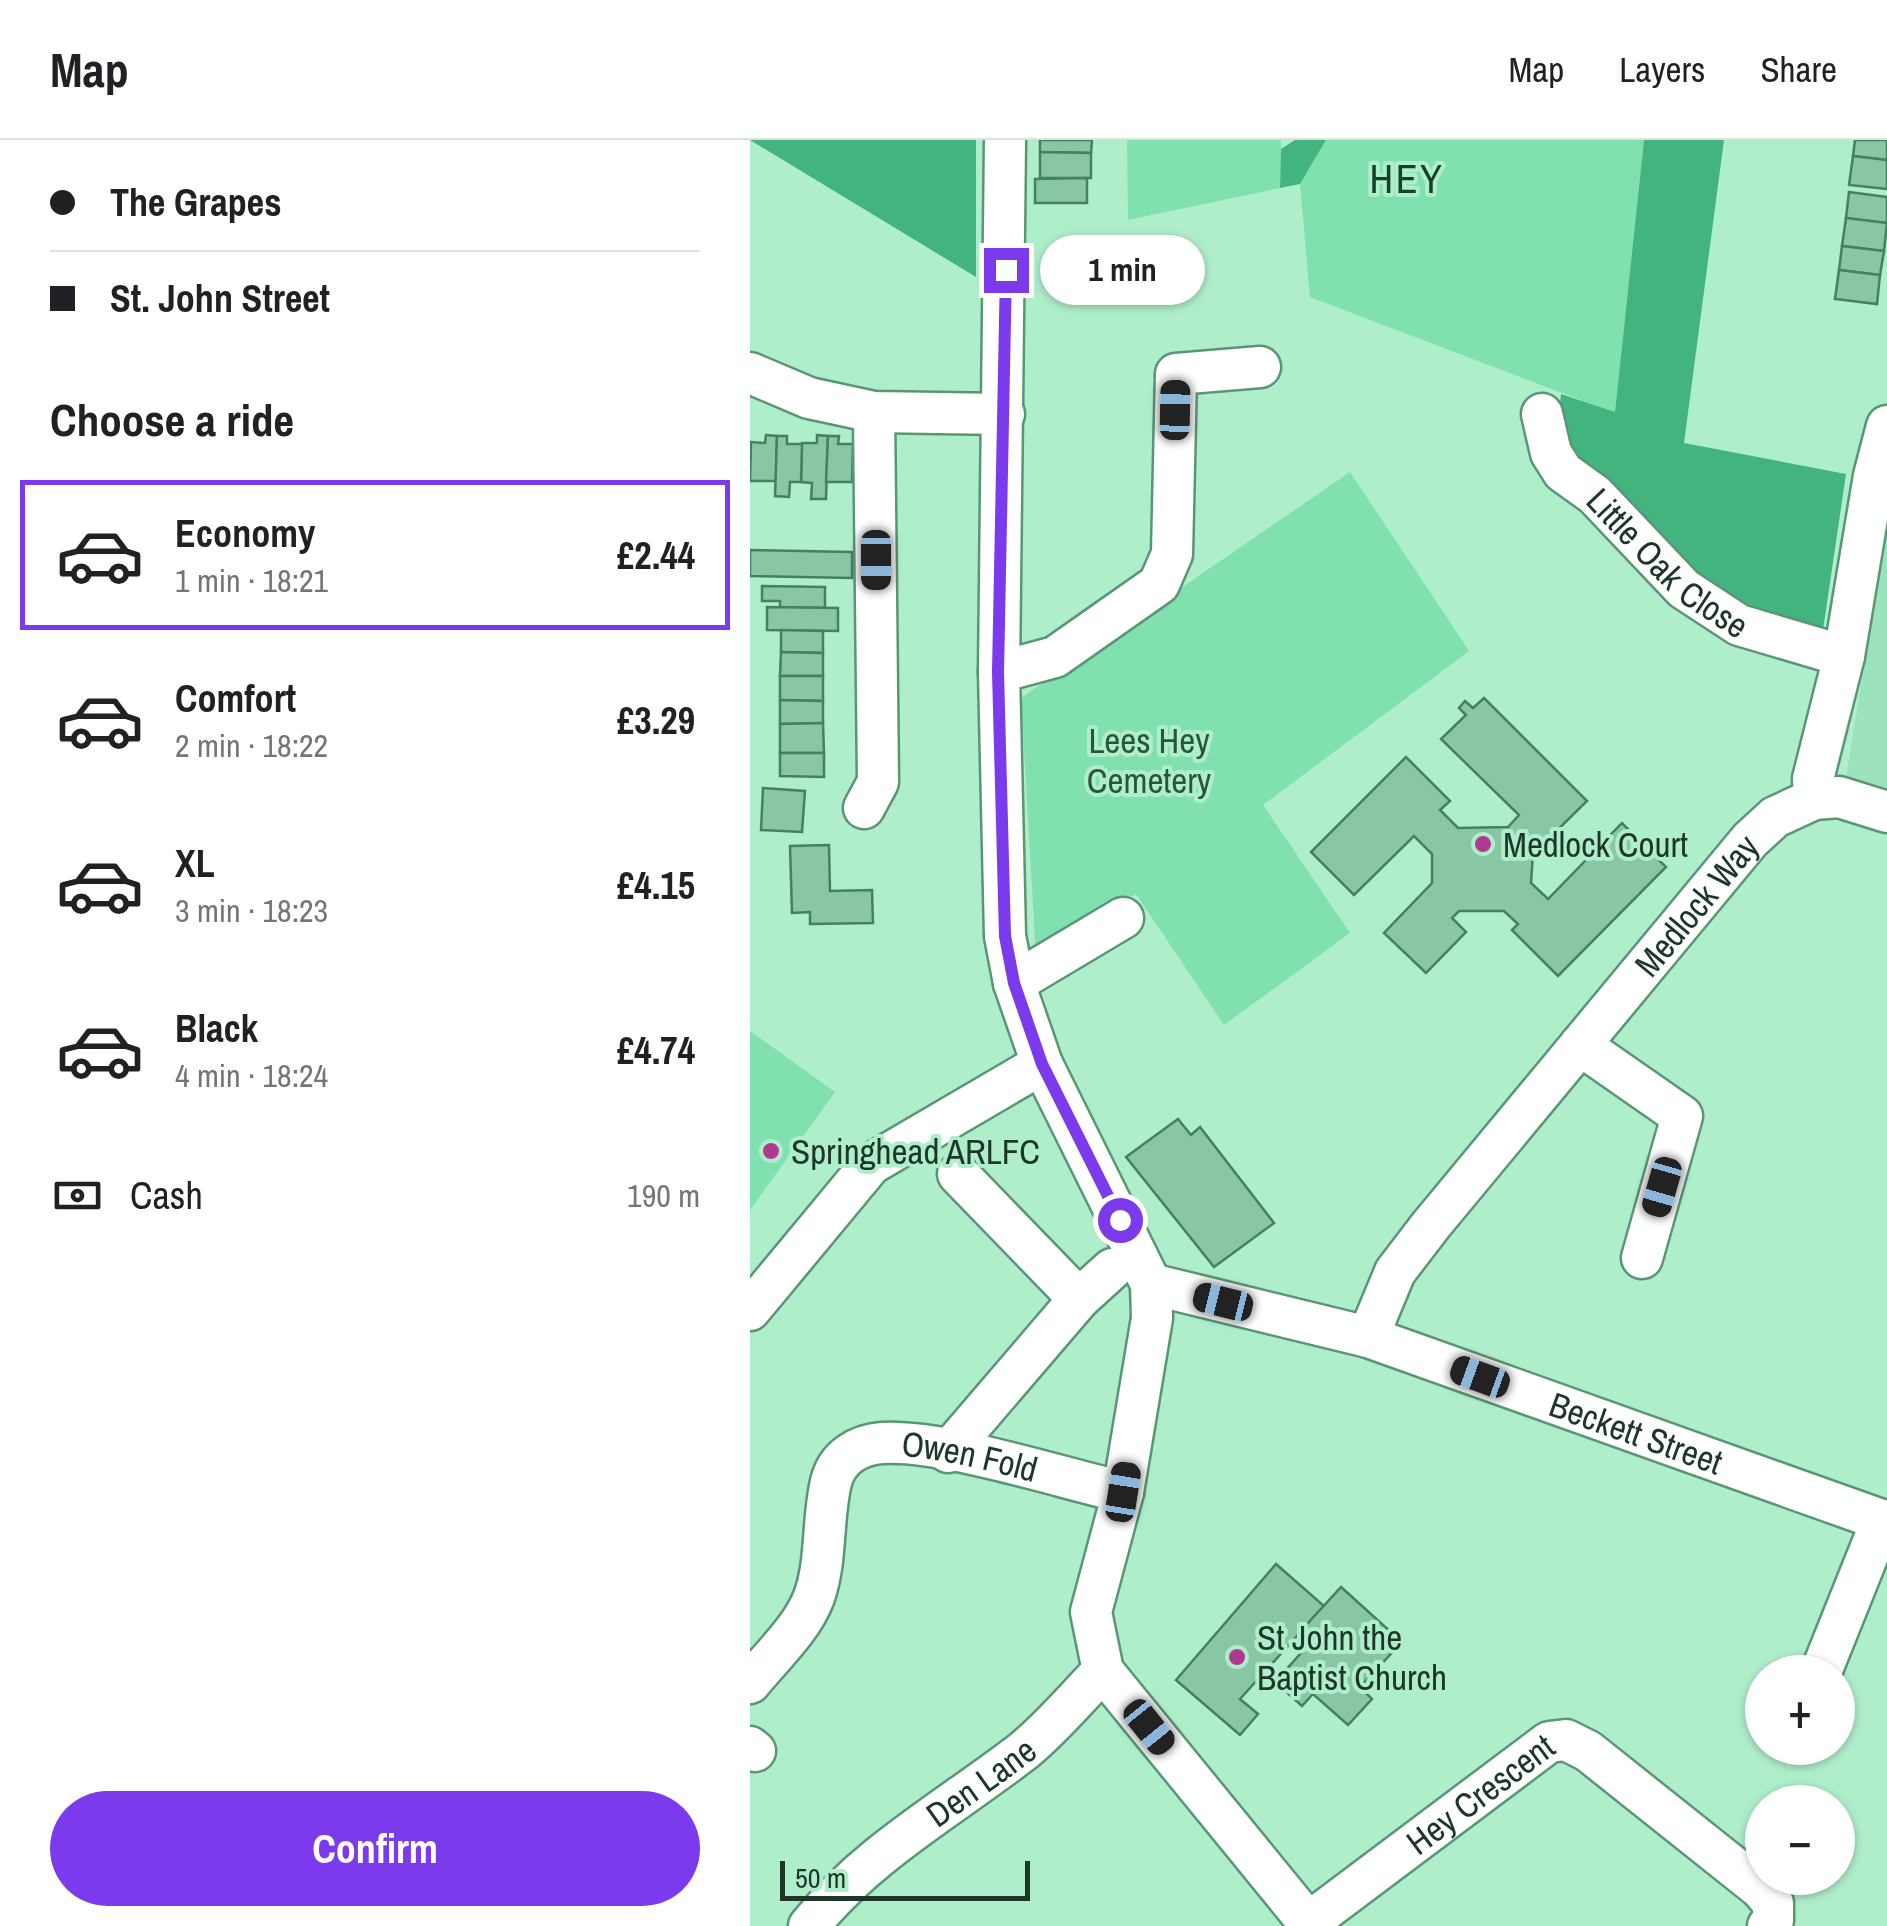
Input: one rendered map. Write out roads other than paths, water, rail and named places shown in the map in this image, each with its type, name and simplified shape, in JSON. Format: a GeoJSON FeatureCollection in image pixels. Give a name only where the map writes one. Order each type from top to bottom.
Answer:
{"type":"FeatureCollection","features":[{"type":"Feature","properties":{"kind":"street"},"geometry":{"type":"LineString","coordinates":[[1005,140],[998,672],[1005,936],[1014,983],[1042,1064],[1151,1284],[1152,1318],[1123,1492],[1091,1612],[1103,1670],[1310,1924]]}},
{"type":"Feature","properties":{"kind":"street"},"geometry":{"type":"LineString","coordinates":[[998,672],[1055,657],[1158,584],[1172,554],[1176,374],[1260,367]]}},
{"type":"Feature","properties":{"kind":"street"},"geometry":{"type":"LineString","coordinates":[[750,373],[808,398],[874,412],[1004,414]]}},
{"type":"Feature","properties":{"kind":"street"},"geometry":{"type":"LineString","coordinates":[[864,808],[878,782],[874,412]]}},
{"type":"Feature","properties":{"kind":"street","name":"Little Oak Close"},"geometry":{"type":"LineString","coordinates":[[1542,414],[1550,453],[1564,472],[1595,494],[1684,589],[1739,625],[1844,656]]}},
{"type":"Feature","properties":{"kind":"street"},"geometry":{"type":"LineString","coordinates":[[1887,426],[1844,656],[1813,779],[1814,798],[1839,797],[1887,812]]}},
{"type":"Feature","properties":{"kind":"street","name":"Medlock Way"},"geometry":{"type":"LineString","coordinates":[[1368,1336],[1394,1272],[1580,1044],[1750,840],[1776,817],[1814,798]]}},
{"type":"Feature","properties":{"kind":"street"},"geometry":{"type":"LineString","coordinates":[[1014,983],[1123,918]]}},
{"type":"Feature","properties":{"kind":"street"},"geometry":{"type":"LineString","coordinates":[[1580,1044],[1682,1116],[1642,1258]]}},
{"type":"Feature","properties":{"kind":"street"},"geometry":{"type":"LineString","coordinates":[[750,1310],[871,1164],[1042,1064]]}},
{"type":"Feature","properties":{"kind":"street"},"geometry":{"type":"LineString","coordinates":[[958,1174],[1079,1299]]}},
{"type":"Feature","properties":{"kind":"street"},"geometry":{"type":"LineString","coordinates":[[948,1452],[1079,1299],[1112,1269]]}},
{"type":"Feature","properties":{"kind":"street","name":"Beckett Street"},"geometry":{"type":"LineString","coordinates":[[1151,1284],[1368,1336],[1885,1521]]}},
{"type":"Feature","properties":{"kind":"street","name":"Owen Fold"},"geometry":{"type":"LineString","coordinates":[[750,1683],[802,1621],[815,1595],[832,1479],[844,1457],[859,1448],[883,1443],[948,1452],[1123,1492]]}},
{"type":"Feature","properties":{"kind":"street"},"geometry":{"type":"LineString","coordinates":[[1828,1655],[1885,1521]]}},
{"type":"Feature","properties":{"kind":"street","name":"Den Lane"},"geometry":{"type":"LineString","coordinates":[[809,1926],[836,1893],[889,1846],[1025,1750],[1103,1670]]}},
{"type":"Feature","properties":{"kind":"street","name":"Hey Crescent"},"geometry":{"type":"LineString","coordinates":[[1310,1924],[1549,1742],[1566,1740],[1588,1752],[1760,1888],[1773,1903],[1773,1920],[1768,1926]]}},
{"type":"Feature","properties":{"kind":"place","name":"Medlock Court"},"geometry":{"type":"Point","coordinates":[1483,844]}},
{"type":"Feature","properties":{"kind":"place","name":"Springhead ARLFC"},"geometry":{"type":"Point","coordinates":[771,1151]}},
{"type":"Feature","properties":{"kind":"place","name":"St John the Baptist Church"},"geometry":{"type":"Point","coordinates":[1237,1657]}},
{"type":"Feature","properties":{"kind":"district","name":"HEY"},"geometry":{"type":"Point","coordinates":[1407,178]}},
{"type":"Feature","properties":{"kind":"park label","name":"Lees Hey Cemetery"},"geometry":{"type":"Point","coordinates":[1149,760]}}]}
